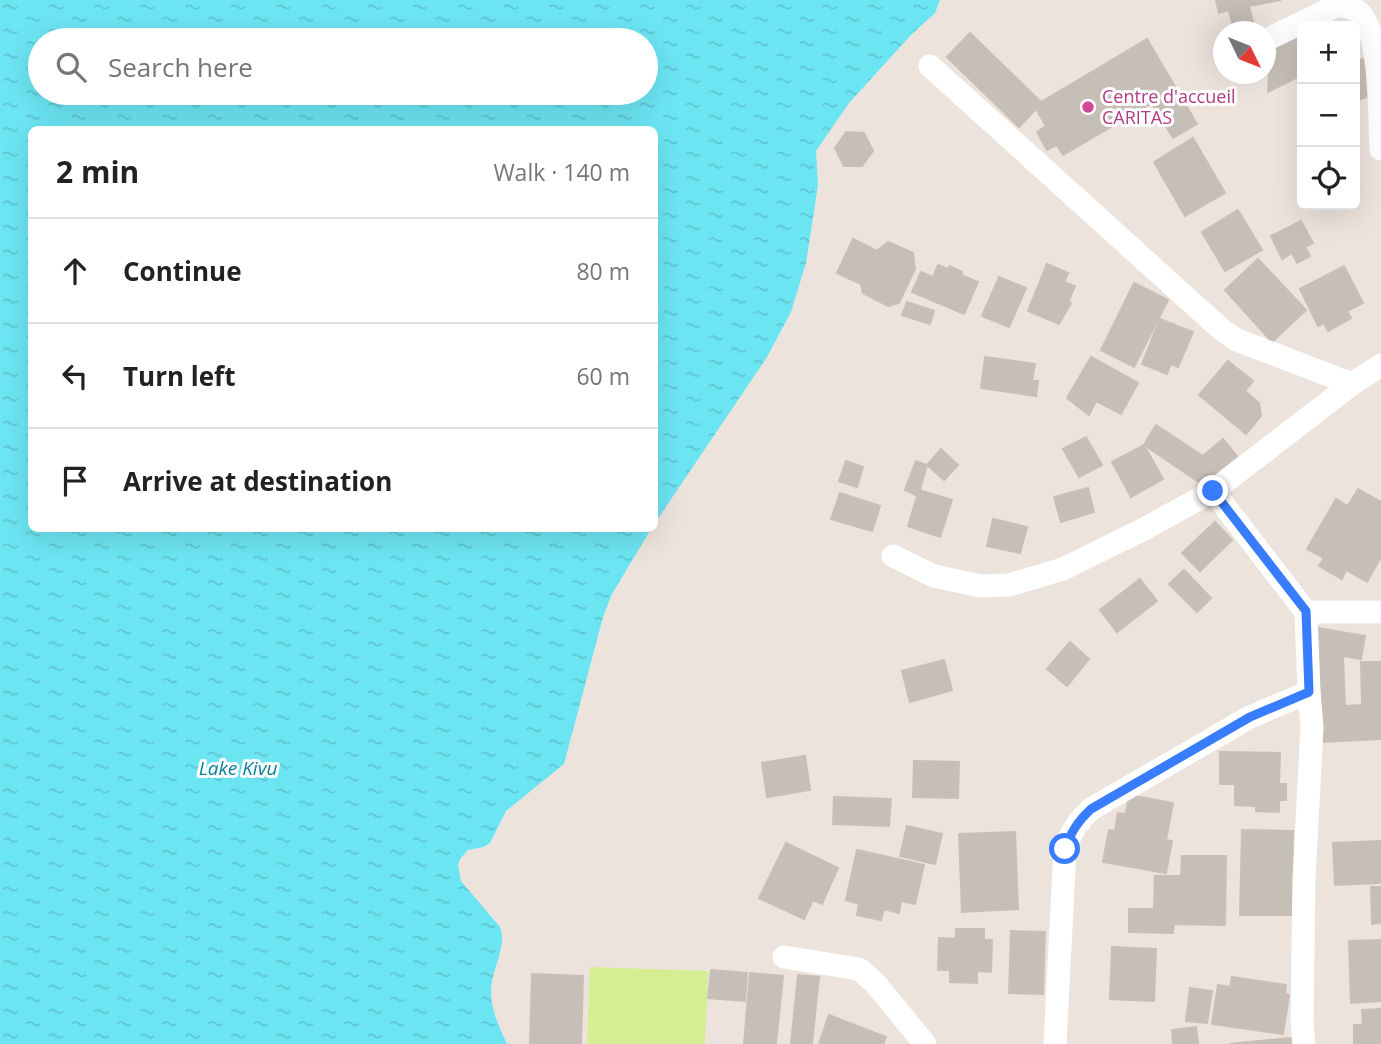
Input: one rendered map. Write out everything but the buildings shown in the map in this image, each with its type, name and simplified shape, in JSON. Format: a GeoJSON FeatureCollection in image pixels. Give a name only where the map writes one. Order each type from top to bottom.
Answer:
{"type":"FeatureCollection","features":[{"type":"Feature","properties":{"kind":"street"},"geometry":{"type":"LineString","coordinates":[[1276,35],[1336,6],[1347,5],[1363,16],[1370,29],[1375,49],[1381,149]]}},
{"type":"Feature","properties":{"kind":"street"},"geometry":{"type":"LineString","coordinates":[[930,66],[1222,330],[1250,346],[1352,384]]}},
{"type":"Feature","properties":{"kind":"street"},"geometry":{"type":"LineString","coordinates":[[893,556],[934,576],[981,586],[1009,585],[1063,569],[1213,491],[1352,384],[1381,365]]}},
{"type":"Feature","properties":{"kind":"street"},"geometry":{"type":"LineString","coordinates":[[1213,491],[1306,611],[1312,727],[1304,879],[1304,1044]]}},
{"type":"Feature","properties":{"kind":"street"},"geometry":{"type":"LineString","coordinates":[[1306,611],[1381,612]]}},
{"type":"Feature","properties":{"kind":"street"},"geometry":{"type":"LineString","coordinates":[[1055,1044],[1065,849],[1079,820],[1091,809],[1250,717],[1309,692]]}},
{"type":"Feature","properties":{"kind":"street"},"geometry":{"type":"LineString","coordinates":[[784,957],[859,969],[875,982],[925,1044]]}},
{"type":"Feature","properties":{"kind":"green space"},"geometry":{"type":"Polygon","coordinates":[[[590,967],[708,971],[705,1044],[587,1044],[590,967]]]}},
{"type":"Feature","properties":{"kind":"water","name":"Lake Kivu"},"geometry":{"type":"Polygon","coordinates":[[[0,0],[940,0],[935,13],[911,35],[849,103],[816,151],[818,185],[806,263],[791,312],[767,357],[658,519],[658,126],[28,126],[28,532],[649,532],[612,594],[603,617],[564,764],[506,811],[490,843],[468,850],[458,865],[461,881],[500,927],[502,934],[491,998],[507,1044],[0,1044],[0,0]]]}},
{"type":"Feature","properties":{"kind":"place","name":"Centre d'accueil CARITAS"},"geometry":{"type":"Point","coordinates":[1088,107]}},
{"type":"Feature","properties":{"kind":"route"},"geometry":{"type":"LineString","coordinates":[[1065,849],[1079,820],[1091,809],[1250,717],[1309,692],[1306,611],[1213,491]]}}]}
